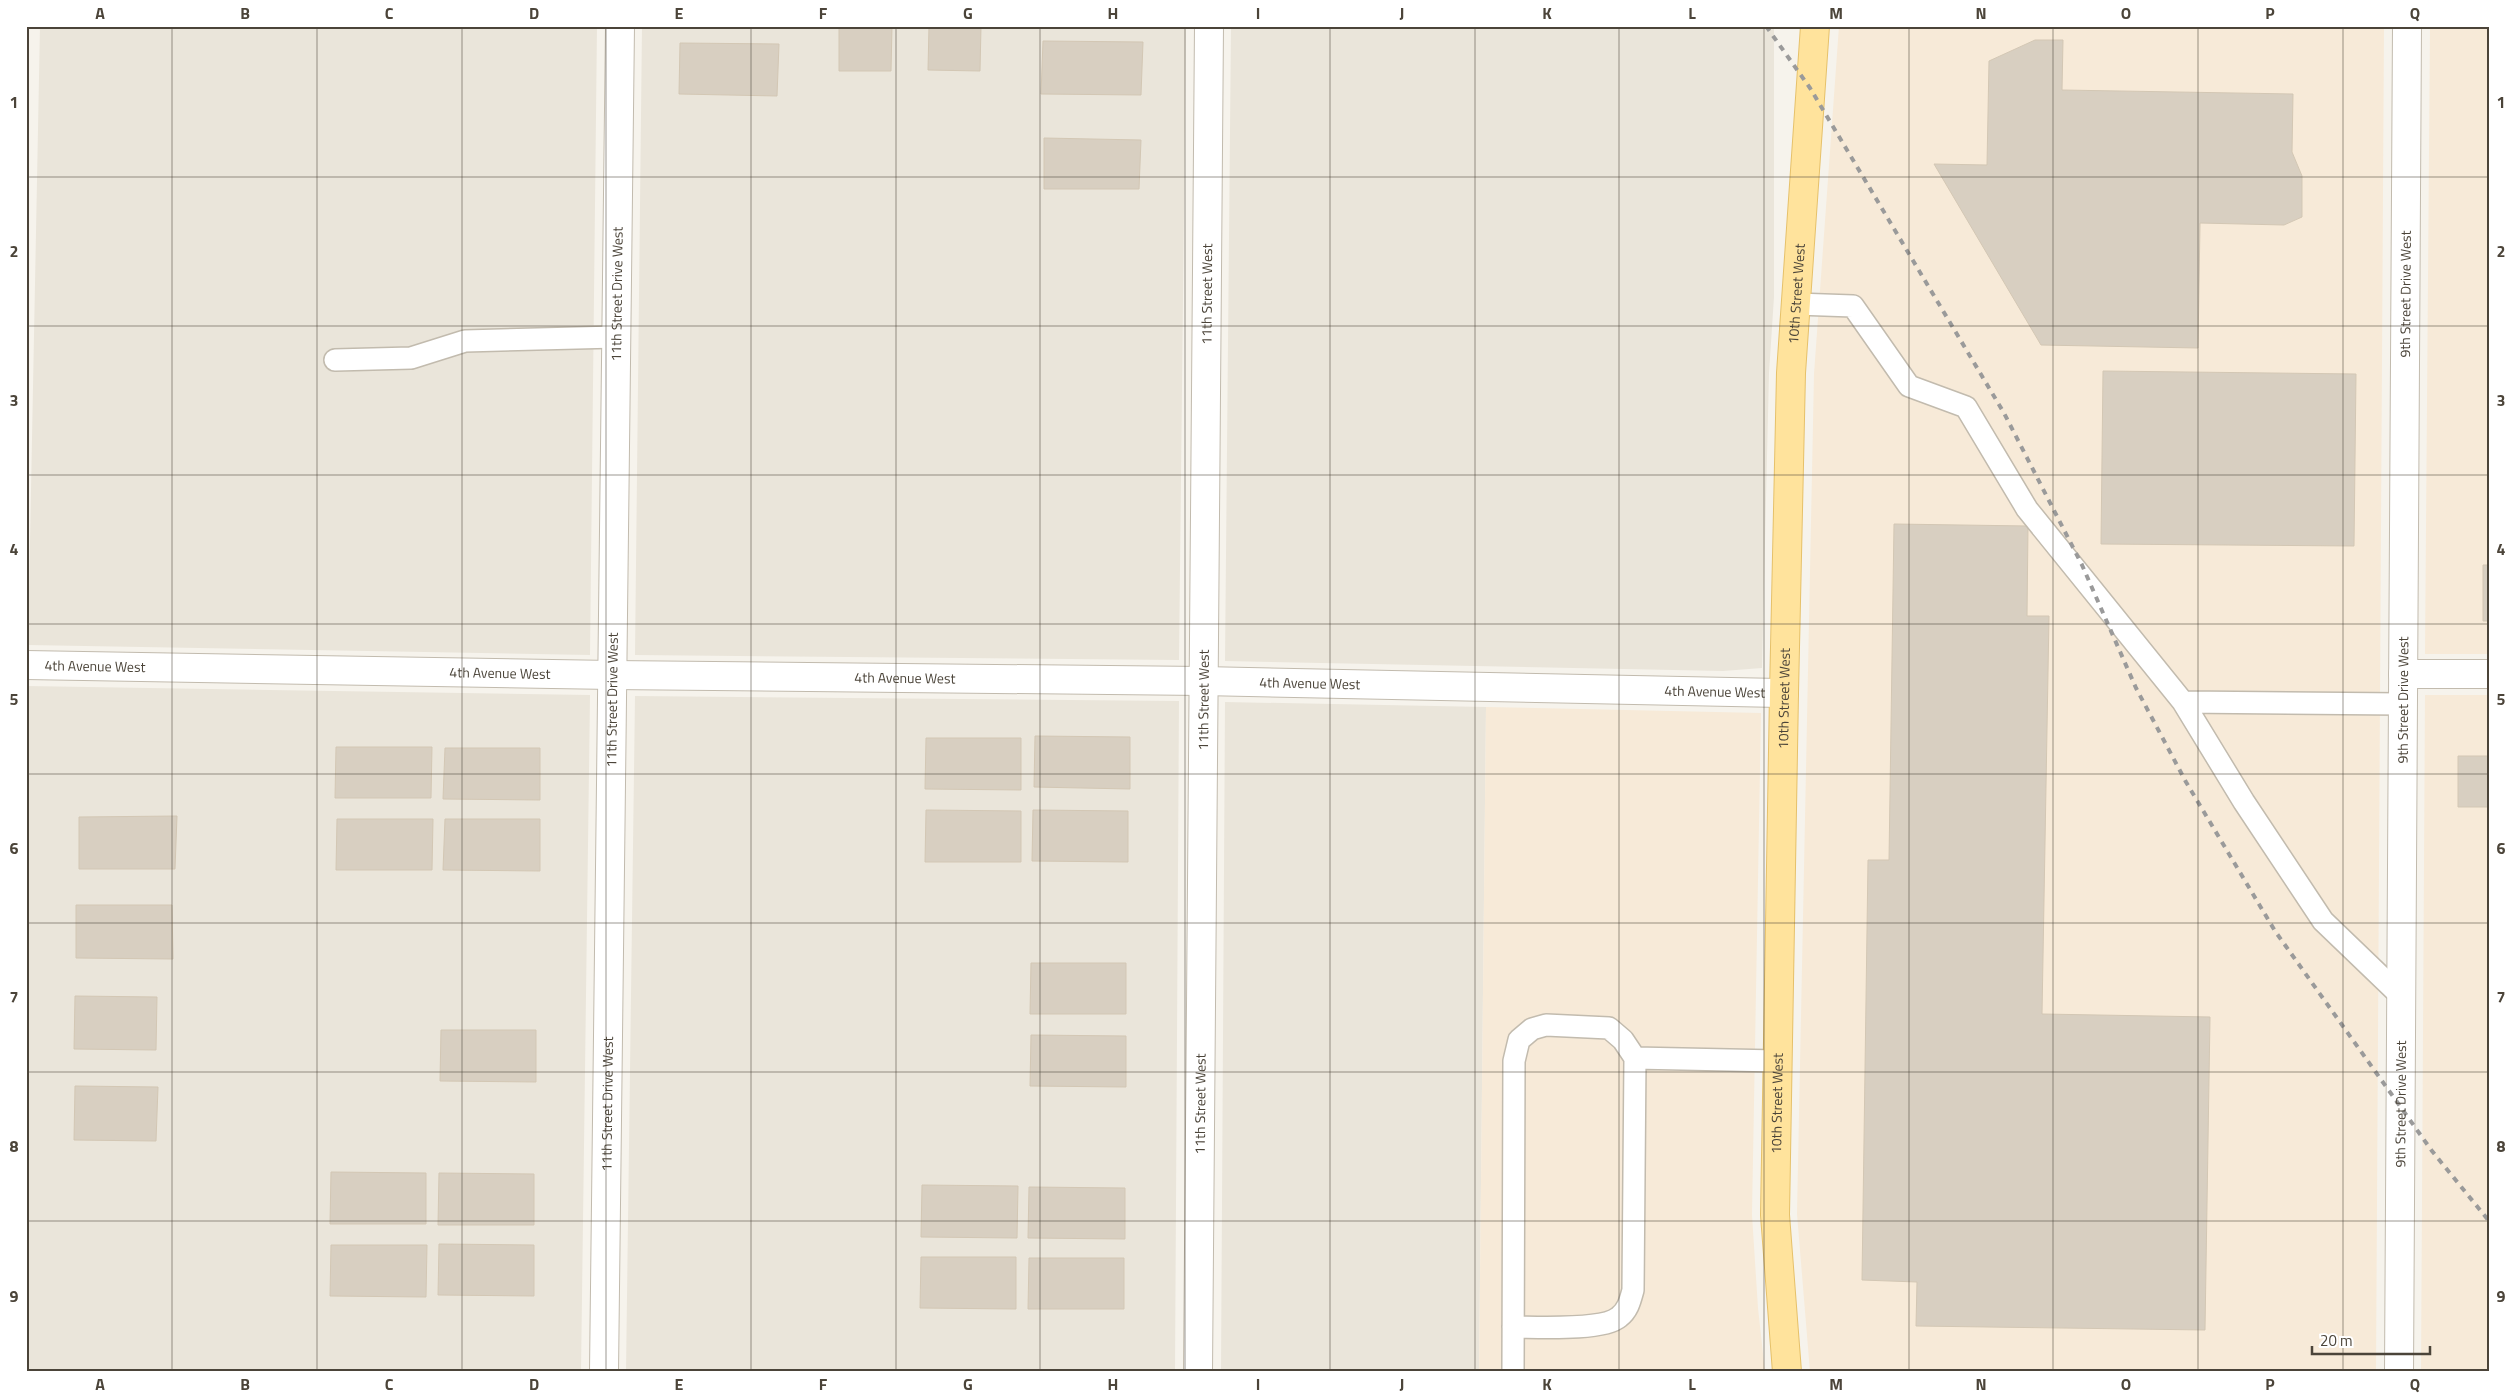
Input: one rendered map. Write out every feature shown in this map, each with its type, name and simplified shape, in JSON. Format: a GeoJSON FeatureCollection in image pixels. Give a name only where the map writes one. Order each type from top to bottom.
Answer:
{"type":"FeatureCollection","features":[{"type":"Feature","properties":{"kind":"main road","name":"10th Street West"},"geometry":{"type":"LineString","coordinates":[[1787,1372],[1775,1215],[1784,693],[1792,373],[1815,26]]}},
{"type":"Feature","properties":{"kind":"street","name":"11th Street Drive West"},"geometry":{"type":"LineString","coordinates":[[604,1372],[620,26]]}},
{"type":"Feature","properties":{"kind":"street","name":"11th Street West"},"geometry":{"type":"LineString","coordinates":[[1198,1372],[1208,26]]}},
{"type":"Feature","properties":{"kind":"street","name":"9th Street Drive West"},"geometry":{"type":"LineString","coordinates":[[2399,1372],[2407,26]]}},
{"type":"Feature","properties":{"kind":"street","name":"4th Avenue West"},"geometry":{"type":"LineString","coordinates":[[26,665],[612,675],[1202,681],[1784,693]]}},
{"type":"Feature","properties":{"kind":"street"},"geometry":{"type":"LineString","coordinates":[[2402,674],[2489,674]]}},
{"type":"Feature","properties":{"kind":"lane"},"geometry":{"type":"LineString","coordinates":[[1796,304],[1853,306],[1909,386],[1966,407],[2027,510],[2183,702],[2244,802],[2323,921],[2400,995]]}},
{"type":"Feature","properties":{"kind":"lane"},"geometry":{"type":"LineString","coordinates":[[335,360],[411,358],[465,341],[616,337]]}},
{"type":"Feature","properties":{"kind":"lane"},"geometry":{"type":"LineString","coordinates":[[2183,702],[2402,704]]}},
{"type":"Feature","properties":{"kind":"lane"},"geometry":{"type":"LineString","coordinates":[[1513,1328],[1602,1325],[1618,1318],[1629,1307],[1633,1290],[1635,1058],[1623,1040],[1609,1028],[1546,1025],[1532,1029],[1519,1040],[1514,1061],[1513,1328],[1513,1372]]}},
{"type":"Feature","properties":{"kind":"lane"},"geometry":{"type":"LineString","coordinates":[[1635,1058],[1777,1061]]}},
{"type":"Feature","properties":{"kind":"shaded area"},"geometry":{"type":"Polygon","coordinates":[[[40,26],[597,26],[590,655],[28,645],[40,26]]]}},
{"type":"Feature","properties":{"kind":"shaded area"},"geometry":{"type":"Polygon","coordinates":[[[642,26],[1186,26],[1179,660],[635,655],[642,26]]]}},
{"type":"Feature","properties":{"kind":"shaded area"},"geometry":{"type":"Polygon","coordinates":[[[1231,26],[1774,26],[1774,297],[1769,373],[1762,668],[1723,671],[1225,661],[1231,26]]]}},
{"type":"Feature","properties":{"kind":"shaded area"},"geometry":{"type":"Polygon","coordinates":[[[1839,26],[2384,26],[2376,1372],[1810,1372],[1797,1214],[1814,374],[1839,26]]]}},
{"type":"Feature","properties":{"kind":"shaded area"},"geometry":{"type":"Polygon","coordinates":[[[2430,26],[2489,26],[2489,654],[2425,654],[2430,26]]]}},
{"type":"Feature","properties":{"kind":"shaded area"},"geometry":{"type":"Polygon","coordinates":[[[27,686],[590,695],[581,1372],[26,1372],[27,686]]]}},
{"type":"Feature","properties":{"kind":"shaded area"},"geometry":{"type":"Polygon","coordinates":[[[2425,695],[2489,695],[2489,1372],[2421,1372],[2425,695]]]}},
{"type":"Feature","properties":{"kind":"shaded area"},"geometry":{"type":"Polygon","coordinates":[[[635,696],[1179,701],[1175,1372],[626,1372],[635,696]]]}},
{"type":"Feature","properties":{"kind":"shaded area"},"geometry":{"type":"Polygon","coordinates":[[[1225,702],[1486,707],[1479,1372],[1221,1372],[1225,702]]]}},
{"type":"Feature","properties":{"kind":"shaded area"},"geometry":{"type":"Polygon","coordinates":[[[1486,707],[1761,713],[1752,1215],[1758,1308],[1765,1372],[1479,1372],[1486,707]]]}},
{"type":"Feature","properties":{"kind":"building"},"geometry":{"type":"Polygon","coordinates":[[[839,26],[892,26],[891,71],[839,71],[839,26]]]}},
{"type":"Feature","properties":{"kind":"building"},"geometry":{"type":"Polygon","coordinates":[[[929,26],[981,26],[980,71],[928,70],[929,26]]]}},
{"type":"Feature","properties":{"kind":"building"},"geometry":{"type":"Polygon","coordinates":[[[2035,40],[2063,40],[2062,90],[2293,94],[2292,152],[2302,176],[2302,217],[2284,225],[2200,223],[2198,348],[2041,345],[1934,164],[1987,165],[1989,61],[2035,40]]]}},
{"type":"Feature","properties":{"kind":"building"},"geometry":{"type":"Polygon","coordinates":[[[1043,41],[1143,42],[1141,95],[1041,94],[1043,41]]]}},
{"type":"Feature","properties":{"kind":"building"},"geometry":{"type":"Polygon","coordinates":[[[680,43],[779,44],[777,96],[679,94],[680,43]]]}},
{"type":"Feature","properties":{"kind":"building"},"geometry":{"type":"Polygon","coordinates":[[[1044,138],[1141,140],[1139,189],[1044,189],[1044,138]]]}},
{"type":"Feature","properties":{"kind":"building"},"geometry":{"type":"Polygon","coordinates":[[[2489,307],[2489,396],[2488,396],[2489,307]]]}},
{"type":"Feature","properties":{"kind":"building"},"geometry":{"type":"Polygon","coordinates":[[[2103,371],[2356,374],[2354,546],[2101,544],[2103,371]]]}},
{"type":"Feature","properties":{"kind":"building"},"geometry":{"type":"Polygon","coordinates":[[[1894,524],[2028,526],[2027,616],[2049,616],[2042,1014],[2210,1017],[2205,1330],[1916,1326],[1917,1282],[1862,1280],[1868,860],[1889,860],[1894,524]]]}},
{"type":"Feature","properties":{"kind":"building"},"geometry":{"type":"Polygon","coordinates":[[[2483,565],[2489,565],[2489,621],[2483,621],[2483,565]]]}},
{"type":"Feature","properties":{"kind":"building"},"geometry":{"type":"Polygon","coordinates":[[[1035,736],[1130,737],[1130,789],[1034,787],[1035,736]]]}},
{"type":"Feature","properties":{"kind":"building"},"geometry":{"type":"Polygon","coordinates":[[[926,738],[1021,738],[1021,790],[925,789],[926,738]]]}},
{"type":"Feature","properties":{"kind":"building"},"geometry":{"type":"Polygon","coordinates":[[[336,747],[432,747],[431,798],[335,798],[336,747]]]}},
{"type":"Feature","properties":{"kind":"building"},"geometry":{"type":"Polygon","coordinates":[[[445,748],[540,748],[540,800],[443,799],[445,748]]]}},
{"type":"Feature","properties":{"kind":"building"},"geometry":{"type":"Polygon","coordinates":[[[2458,756],[2489,756],[2489,807],[2458,807],[2458,756]]]}},
{"type":"Feature","properties":{"kind":"building"},"geometry":{"type":"Polygon","coordinates":[[[926,810],[1021,811],[1021,862],[925,862],[926,810]]]}},
{"type":"Feature","properties":{"kind":"building"},"geometry":{"type":"Polygon","coordinates":[[[1033,810],[1128,811],[1128,862],[1032,861],[1033,810]]]}},
{"type":"Feature","properties":{"kind":"building"},"geometry":{"type":"Polygon","coordinates":[[[177,816],[175,869],[79,869],[79,817],[177,816]]]}},
{"type":"Feature","properties":{"kind":"building"},"geometry":{"type":"Polygon","coordinates":[[[337,819],[433,819],[432,870],[336,870],[337,819]]]}},
{"type":"Feature","properties":{"kind":"building"},"geometry":{"type":"Polygon","coordinates":[[[445,819],[540,819],[540,871],[443,870],[445,819]]]}},
{"type":"Feature","properties":{"kind":"building"},"geometry":{"type":"Polygon","coordinates":[[[76,905],[172,905],[173,959],[76,958],[76,905]]]}},
{"type":"Feature","properties":{"kind":"building"},"geometry":{"type":"Polygon","coordinates":[[[1031,963],[1126,963],[1126,1014],[1030,1014],[1031,963]]]}},
{"type":"Feature","properties":{"kind":"building"},"geometry":{"type":"Polygon","coordinates":[[[75,996],[157,997],[156,1050],[74,1049],[75,996]]]}},
{"type":"Feature","properties":{"kind":"building"},"geometry":{"type":"Polygon","coordinates":[[[441,1030],[536,1030],[536,1082],[440,1081],[441,1030]]]}},
{"type":"Feature","properties":{"kind":"building"},"geometry":{"type":"Polygon","coordinates":[[[1031,1035],[1126,1036],[1126,1087],[1030,1086],[1031,1035]]]}},
{"type":"Feature","properties":{"kind":"building"},"geometry":{"type":"Polygon","coordinates":[[[75,1086],[158,1087],[156,1141],[74,1140],[75,1086]]]}},
{"type":"Feature","properties":{"kind":"building"},"geometry":{"type":"Polygon","coordinates":[[[331,1172],[426,1173],[426,1224],[330,1224],[331,1172]]]}},
{"type":"Feature","properties":{"kind":"building"},"geometry":{"type":"Polygon","coordinates":[[[439,1173],[534,1174],[534,1225],[438,1225],[439,1173]]]}},
{"type":"Feature","properties":{"kind":"building"},"geometry":{"type":"Polygon","coordinates":[[[922,1185],[1018,1186],[1017,1238],[921,1237],[922,1185]]]}},
{"type":"Feature","properties":{"kind":"building"},"geometry":{"type":"Polygon","coordinates":[[[1029,1187],[1125,1188],[1125,1239],[1028,1238],[1029,1187]]]}},
{"type":"Feature","properties":{"kind":"building"},"geometry":{"type":"Polygon","coordinates":[[[439,1244],[534,1245],[534,1296],[438,1295],[439,1244]]]}},
{"type":"Feature","properties":{"kind":"building"},"geometry":{"type":"Polygon","coordinates":[[[331,1245],[427,1245],[426,1297],[330,1296],[331,1245]]]}},
{"type":"Feature","properties":{"kind":"building"},"geometry":{"type":"Polygon","coordinates":[[[921,1257],[1016,1257],[1016,1309],[920,1308],[921,1257]]]}},
{"type":"Feature","properties":{"kind":"building"},"geometry":{"type":"Polygon","coordinates":[[[1029,1258],[1124,1258],[1124,1309],[1028,1309],[1029,1258]]]}},
{"type":"Feature","properties":{"kind":"railway"},"geometry":{"type":"LineString","coordinates":[[1766,26],[1810,88],[2004,413],[2082,565],[2136,688],[2186,782],[2275,931],[2432,1151],[2489,1221]]}}]}
